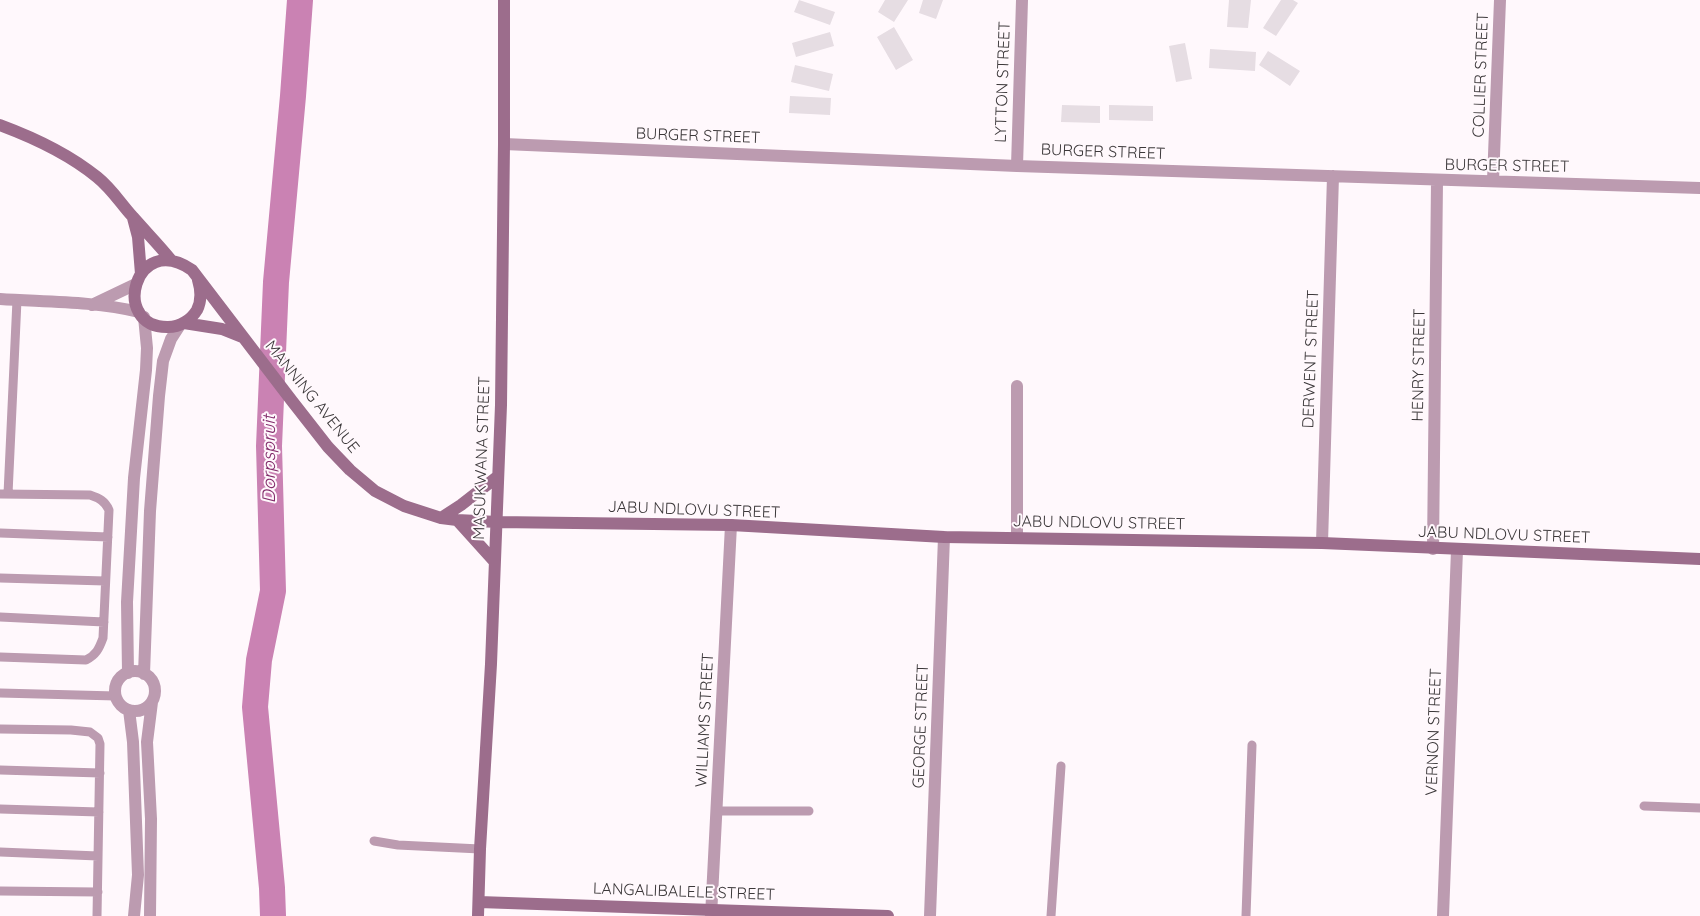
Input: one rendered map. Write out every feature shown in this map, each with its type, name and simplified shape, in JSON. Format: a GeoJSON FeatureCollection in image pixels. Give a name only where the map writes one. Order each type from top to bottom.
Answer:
{"type":"FeatureCollection","features":[{"type":"Feature","properties":{"kind":"street","name":"MASUKWANA STREET"},"geometry":{"type":"LineString","coordinates":[[478,916],[480,848],[491,664],[501,405],[504,0]]}},
{"type":"Feature","properties":{"kind":"street","name":"LYTTON STREET"},"geometry":{"type":"LineString","coordinates":[[1017,166],[1022,0]]}},
{"type":"Feature","properties":{"kind":"street","name":"COLLIER STREET"},"geometry":{"type":"LineString","coordinates":[[1493,181],[1500,0]]}},
{"type":"Feature","properties":{"kind":"street"},"geometry":{"type":"LineString","coordinates":[[0,125],[71,158],[99,178],[171,260]]}},
{"type":"Feature","properties":{"kind":"street","name":"BURGER STREET"},"geometry":{"type":"LineString","coordinates":[[504,144],[1017,166],[1700,188]]}},
{"type":"Feature","properties":{"kind":"street","name":"DERWENT STREET"},"geometry":{"type":"LineString","coordinates":[[1322,543],[1333,176]]}},
{"type":"Feature","properties":{"kind":"street","name":"HENRY STREET"},"geometry":{"type":"LineString","coordinates":[[1433,549],[1438,181]]}},
{"type":"Feature","properties":{"kind":"street"},"geometry":{"type":"LineString","coordinates":[[128,673],[127,602],[133,497],[146,370],[146,348],[141,315],[135,301],[138,279],[138,237],[133,218]]}},
{"type":"Feature","properties":{"kind":"street"},"geometry":{"type":"LineString","coordinates":[[92,304],[138,279],[149,266],[160,261],[171,260],[182,263],[192,270],[201,289],[198,309],[192,317],[182,324],[171,339],[163,360],[160,380],[150,511],[144,674]]}},
{"type":"Feature","properties":{"kind":"street","name":"MANNING AVENUE"},"geometry":{"type":"LineString","coordinates":[[198,280],[328,447],[350,470],[375,491],[404,506],[441,518],[497,522]]}},
{"type":"Feature","properties":{"kind":"street"},"geometry":{"type":"LineString","coordinates":[[0,299],[120,307],[141,315],[159,326],[170,327],[182,324]]}},
{"type":"Feature","properties":{"kind":"street","name":"MANNING AVENUE"},"geometry":{"type":"LineString","coordinates":[[182,324],[222,328],[246,341]]}},
{"type":"Feature","properties":{"kind":"street"},"geometry":{"type":"LineString","coordinates":[[1017,386],[1017,538]]}},
{"type":"Feature","properties":{"kind":"street"},"geometry":{"type":"LineString","coordinates":[[441,518],[497,477]]}},
{"type":"Feature","properties":{"kind":"street"},"geometry":{"type":"LineString","coordinates":[[457,520],[494,561]]}},
{"type":"Feature","properties":{"kind":"street","name":"JABU NDLOVU STREET"},"geometry":{"type":"LineString","coordinates":[[497,522],[731,526],[944,537],[1322,543],[1700,559]]}},
{"type":"Feature","properties":{"kind":"street","name":"WILLIAMS STREET"},"geometry":{"type":"LineString","coordinates":[[711,913],[731,526]]}},
{"type":"Feature","properties":{"kind":"street","name":"GEORGE STREET"},"geometry":{"type":"LineString","coordinates":[[930,916],[944,537]]}},
{"type":"Feature","properties":{"kind":"street","name":"VERNON STREET"},"geometry":{"type":"LineString","coordinates":[[1442,916],[1457,550]]}},
{"type":"Feature","properties":{"kind":"street"},"geometry":{"type":"LineString","coordinates":[[150,916],[151,828],[147,742],[155,689],[149,678],[139,672],[128,673],[119,680],[116,696],[119,702],[129,710],[142,710],[152,702]]}},
{"type":"Feature","properties":{"kind":"street"},"geometry":{"type":"LineString","coordinates":[[129,710],[134,742],[138,875],[134,916]]}},
{"type":"Feature","properties":{"kind":"street","name":"LANGALIBALELE STREET"},"geometry":{"type":"LineString","coordinates":[[478,902],[711,913],[888,916]]}},
{"type":"Feature","properties":{"kind":"lane"},"geometry":{"type":"LineString","coordinates":[[0,657],[86,660],[93,656],[99,648],[103,638],[104,622],[109,510],[106,504],[90,495],[4,494],[17,300]]}},
{"type":"Feature","properties":{"kind":"lane"},"geometry":{"type":"LineString","coordinates":[[0,533],[108,537]]}},
{"type":"Feature","properties":{"kind":"lane"},"geometry":{"type":"LineString","coordinates":[[0,578],[105,581]]}},
{"type":"Feature","properties":{"kind":"lane"},"geometry":{"type":"LineString","coordinates":[[0,617],[104,622]]}},
{"type":"Feature","properties":{"kind":"lane"},"geometry":{"type":"LineString","coordinates":[[0,694],[116,696]]}},
{"type":"Feature","properties":{"kind":"lane"},"geometry":{"type":"LineString","coordinates":[[0,729],[71,730],[90,732],[98,738],[100,744],[100,773],[97,916]]}},
{"type":"Feature","properties":{"kind":"lane"},"geometry":{"type":"LineString","coordinates":[[1246,916],[1252,745]]}},
{"type":"Feature","properties":{"kind":"lane"},"geometry":{"type":"LineString","coordinates":[[1051,916],[1061,766]]}},
{"type":"Feature","properties":{"kind":"lane"},"geometry":{"type":"LineString","coordinates":[[0,770],[100,773]]}},
{"type":"Feature","properties":{"kind":"lane"},"geometry":{"type":"LineString","coordinates":[[1644,806],[1700,808]]}},
{"type":"Feature","properties":{"kind":"lane"},"geometry":{"type":"LineString","coordinates":[[0,809],[99,812]]}},
{"type":"Feature","properties":{"kind":"lane"},"geometry":{"type":"LineString","coordinates":[[716,812],[810,811]]}},
{"type":"Feature","properties":{"kind":"lane"},"geometry":{"type":"LineString","coordinates":[[374,841],[392,845],[480,848]]}},
{"type":"Feature","properties":{"kind":"lane"},"geometry":{"type":"LineString","coordinates":[[0,852],[98,856]]}},
{"type":"Feature","properties":{"kind":"lane"},"geometry":{"type":"LineString","coordinates":[[0,891],[98,892]]}},
{"type":"Feature","properties":{"kind":"building"},"geometry":{"type":"Polygon","coordinates":[[[799,0],[835,12],[830,25],[794,12],[799,0]]]}},
{"type":"Feature","properties":{"kind":"building"},"geometry":{"type":"Polygon","coordinates":[[[885,0],[908,0],[894,22],[878,12],[885,0]]]}},
{"type":"Feature","properties":{"kind":"building"},"geometry":{"type":"Polygon","coordinates":[[[923,0],[943,0],[936,19],[919,13],[923,0]]]}},
{"type":"Feature","properties":{"kind":"building"},"geometry":{"type":"Polygon","coordinates":[[[1229,0],[1251,0],[1248,28],[1227,27],[1229,0]]]}},
{"type":"Feature","properties":{"kind":"building"},"geometry":{"type":"Polygon","coordinates":[[[1281,0],[1293,0],[1298,3],[1276,36],[1263,28],[1281,0]]]}},
{"type":"Feature","properties":{"kind":"building"},"geometry":{"type":"Polygon","coordinates":[[[894,27],[913,60],[896,70],[877,37],[894,27]]]}},
{"type":"Feature","properties":{"kind":"building"},"geometry":{"type":"Polygon","coordinates":[[[830,32],[834,46],[796,57],[792,43],[830,32]]]}},
{"type":"Feature","properties":{"kind":"building"},"geometry":{"type":"Polygon","coordinates":[[[1185,43],[1192,79],[1176,82],[1169,46],[1185,43]]]}},
{"type":"Feature","properties":{"kind":"building"},"geometry":{"type":"Polygon","coordinates":[[[1210,49],[1256,52],[1255,71],[1209,68],[1210,49]]]}},
{"type":"Feature","properties":{"kind":"building"},"geometry":{"type":"Polygon","coordinates":[[[1268,51],[1300,71],[1290,86],[1259,65],[1268,51]]]}},
{"type":"Feature","properties":{"kind":"building"},"geometry":{"type":"Polygon","coordinates":[[[795,65],[833,74],[829,91],[791,82],[795,65]]]}},
{"type":"Feature","properties":{"kind":"building"},"geometry":{"type":"Polygon","coordinates":[[[790,96],[831,98],[830,115],[789,113],[790,96]]]}},
{"type":"Feature","properties":{"kind":"building"},"geometry":{"type":"Polygon","coordinates":[[[1062,105],[1100,106],[1100,123],[1061,122],[1062,105]]]}},
{"type":"Feature","properties":{"kind":"building"},"geometry":{"type":"Polygon","coordinates":[[[1109,105],[1153,106],[1153,121],[1109,120],[1109,105]]]}},
{"type":"Feature","properties":{"kind":"waterway","name":"Dorpspruit"},"geometry":{"type":"LineString","coordinates":[[273,916],[255,707],[259,660],[273,591],[269,446],[276,282],[300,0]]}}]}
